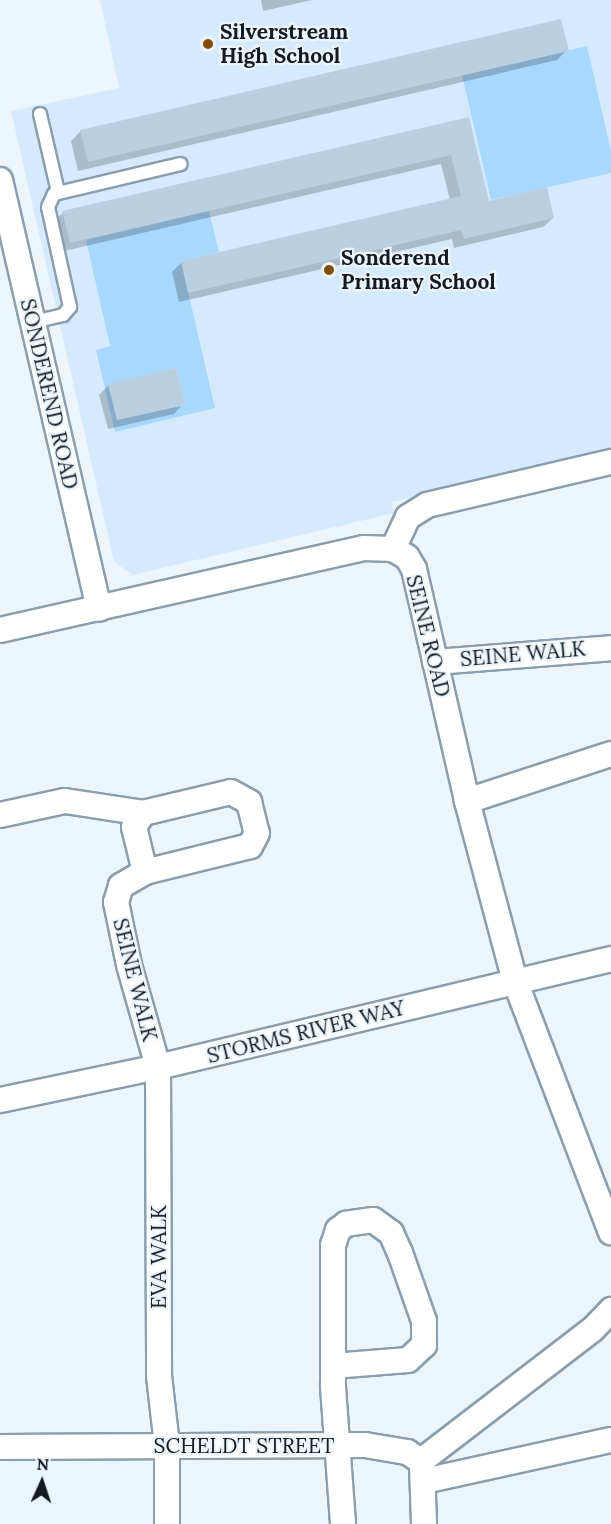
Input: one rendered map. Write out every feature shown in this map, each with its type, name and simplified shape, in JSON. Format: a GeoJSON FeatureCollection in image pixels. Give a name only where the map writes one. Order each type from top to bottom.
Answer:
{"type":"FeatureCollection","features":[{"type":"Feature","properties":{"kind":"street","name":"SONDEREND ROAD"},"geometry":{"type":"LineString","coordinates":[[0,180],[99,609]]}},
{"type":"Feature","properties":{"kind":"street"},"geometry":{"type":"LineString","coordinates":[[393,549],[408,517],[427,505],[611,462]]}},
{"type":"Feature","properties":{"kind":"street","name":"SEINE ROAD"},"geometry":{"type":"LineString","coordinates":[[0,630],[364,548],[393,549],[406,557],[414,569],[466,801],[515,981],[605,1198],[611,1232]]}},
{"type":"Feature","properties":{"kind":"street","name":"SEINE WALK"},"geometry":{"type":"LineString","coordinates":[[435,662],[611,648]]}},
{"type":"Feature","properties":{"kind":"street"},"geometry":{"type":"LineString","coordinates":[[466,801],[611,754]]}},
{"type":"Feature","properties":{"kind":"street","name":"SEINE WALK"},"geometry":{"type":"LineString","coordinates":[[143,813],[231,792],[249,802],[257,833],[250,846],[145,872],[121,886],[116,902],[129,965],[158,1067]]}},
{"type":"Feature","properties":{"kind":"street"},"geometry":{"type":"LineString","coordinates":[[0,815],[65,801],[143,813],[134,827],[145,872]]}},
{"type":"Feature","properties":{"kind":"street","name":"STORMS RIVER WAY"},"geometry":{"type":"LineString","coordinates":[[0,1100],[158,1067],[611,959]]}},
{"type":"Feature","properties":{"kind":"street","name":"EVA WALK"},"geometry":{"type":"LineString","coordinates":[[158,1067],[159,1376],[167,1445],[168,1524]]}},
{"type":"Feature","properties":{"kind":"street"},"geometry":{"type":"LineString","coordinates":[[333,1366],[408,1360],[424,1345],[424,1321],[400,1252],[391,1233],[373,1220],[346,1224],[338,1230],[333,1245],[333,1366],[343,1524]]}},
{"type":"Feature","properties":{"kind":"street"},"geometry":{"type":"LineString","coordinates":[[422,1471],[592,1330],[611,1310]]}},
{"type":"Feature","properties":{"kind":"street"},"geometry":{"type":"LineString","coordinates":[[422,1471],[611,1440]]}},
{"type":"Feature","properties":{"kind":"street","name":"SCHELDT STREET"},"geometry":{"type":"LineString","coordinates":[[0,1447],[387,1446],[422,1471]]}},
{"type":"Feature","properties":{"kind":"street"},"geometry":{"type":"LineString","coordinates":[[422,1471],[424,1524]]}},
{"type":"Feature","properties":{"kind":"lane"},"geometry":{"type":"LineString","coordinates":[[40,114],[58,192]]}},
{"type":"Feature","properties":{"kind":"lane"},"geometry":{"type":"LineString","coordinates":[[33,322],[63,315],[70,307],[48,207],[50,198],[58,192],[181,164]]}},
{"type":"Feature","properties":{"kind":"shaded area","name":"Sonderend Primary School"},"geometry":{"type":"Polygon","coordinates":[[[100,0],[611,0],[611,454],[392,502],[394,513],[133,575],[114,562],[11,111],[119,88],[100,0]]]}},
{"type":"Feature","properties":{"kind":"shaded area"},"geometry":{"type":"Polygon","coordinates":[[[587,46],[611,151],[611,173],[491,200],[462,75],[587,46]]]}},
{"type":"Feature","properties":{"kind":"shaded area"},"geometry":{"type":"Polygon","coordinates":[[[209,211],[219,252],[181,261],[215,408],[115,432],[96,350],[110,346],[86,240],[209,211]],[[176,368],[109,384],[117,420],[185,405],[176,368]]]}},
{"type":"Feature","properties":{"kind":"building"},"geometry":{"type":"Polygon","coordinates":[[[561,19],[569,51],[88,162],[80,130],[561,19]]]}},
{"type":"Feature","properties":{"kind":"building"},"geometry":{"type":"Polygon","coordinates":[[[469,117],[489,201],[547,187],[554,218],[464,239],[461,230],[188,293],[181,261],[461,196],[451,155],[70,243],[62,211],[469,117]]]}},
{"type":"Feature","properties":{"kind":"building"},"geometry":{"type":"Polygon","coordinates":[[[176,368],[185,405],[117,420],[108,384],[176,368]]]}},
{"type":"Feature","properties":{"kind":"place","name":"Silverstream High School"},"geometry":{"type":"Point","coordinates":[208,44]}},
{"type":"Feature","properties":{"kind":"place","name":"Sonderend Primary School"},"geometry":{"type":"Point","coordinates":[329,270]}}]}
